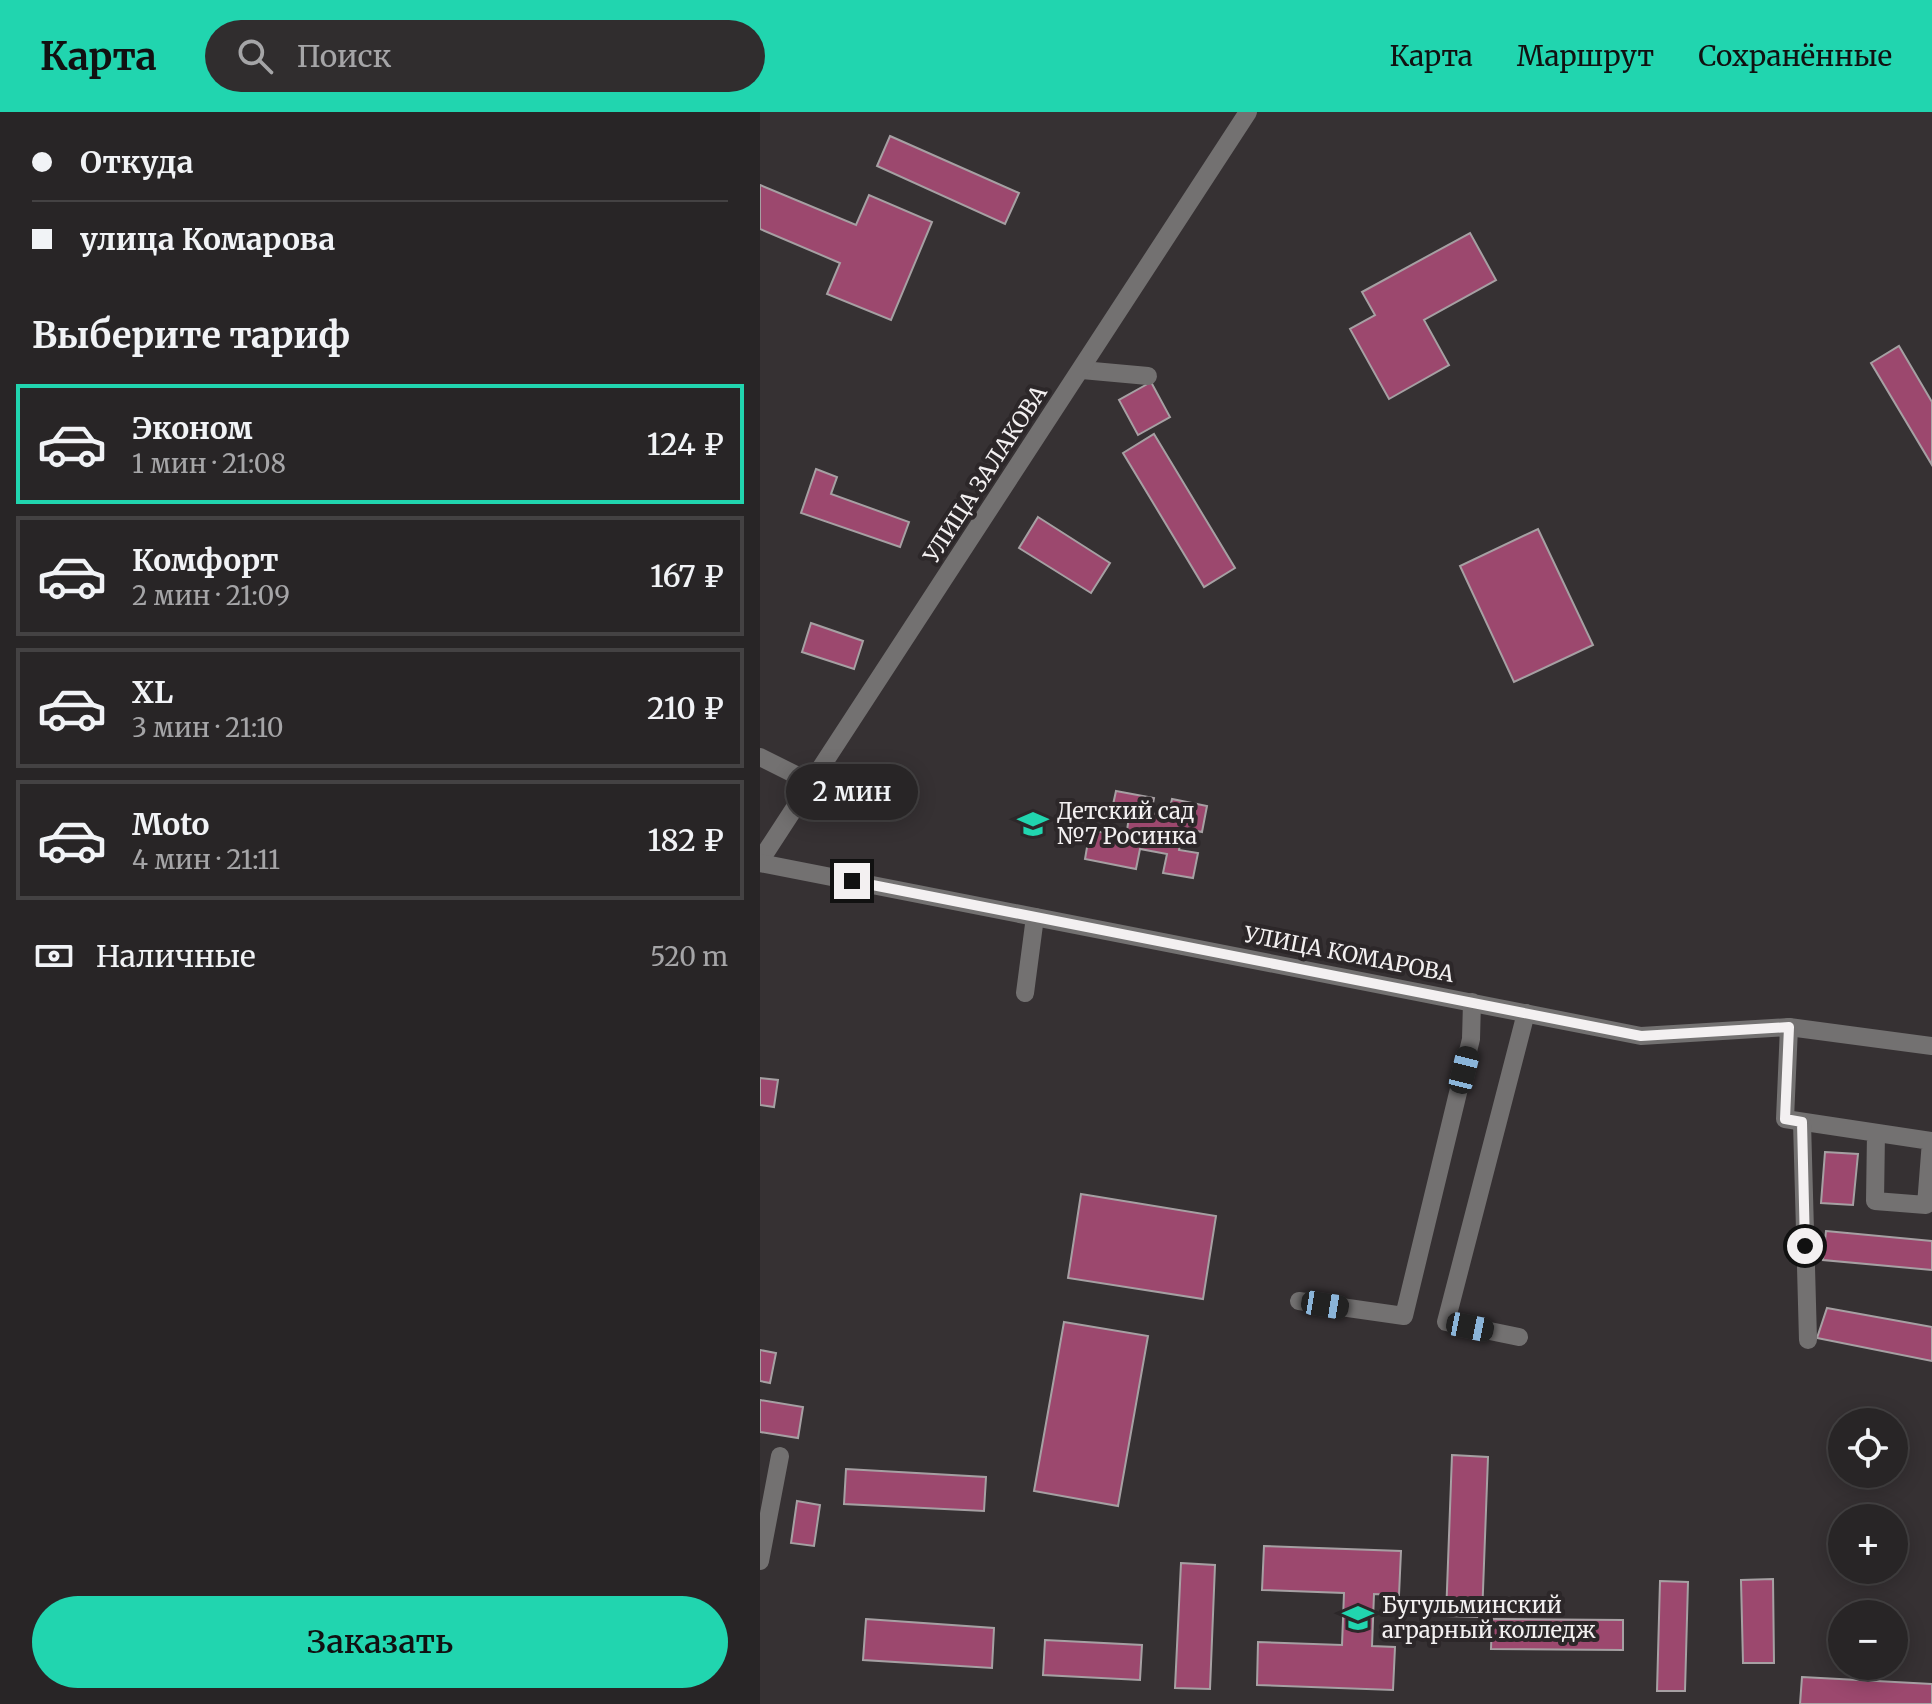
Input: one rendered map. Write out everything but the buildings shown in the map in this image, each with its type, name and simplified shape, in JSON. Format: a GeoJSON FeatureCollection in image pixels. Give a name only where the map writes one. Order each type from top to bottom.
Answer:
{"type":"FeatureCollection","features":[{"type":"Feature","properties":{"kind":"street","name":"УЛИЦА ЗАЛАКОВА"},"geometry":{"type":"LineString","coordinates":[[760,862],[1248,112]]}},
{"type":"Feature","properties":{"kind":"street"},"geometry":{"type":"LineString","coordinates":[[1082,370],[1148,376]]}},
{"type":"Feature","properties":{"kind":"street"},"geometry":{"type":"LineString","coordinates":[[760,757],[812,783]]}},
{"type":"Feature","properties":{"kind":"street","name":"УЛИЦА КОМАРОВА"},"geometry":{"type":"LineString","coordinates":[[760,862],[1641,1036],[1789,1027],[1932,1046]]}},
{"type":"Feature","properties":{"kind":"street"},"geometry":{"type":"LineString","coordinates":[[1025,993],[1035,917]]}},
{"type":"Feature","properties":{"kind":"street"},"geometry":{"type":"LineString","coordinates":[[1299,1301],[1404,1316],[1471,1039],[1472,1002]]}},
{"type":"Feature","properties":{"kind":"street"},"geometry":{"type":"LineString","coordinates":[[1519,1337],[1446,1322],[1526,1013]]}},
{"type":"Feature","properties":{"kind":"street"},"geometry":{"type":"LineString","coordinates":[[1789,1027],[1785,1119],[1931,1141],[1926,1205],[1875,1201],[1876,1133]]}},
{"type":"Feature","properties":{"kind":"street"},"geometry":{"type":"LineString","coordinates":[[1802,1122],[1808,1340]]}},
{"type":"Feature","properties":{"kind":"street"},"geometry":{"type":"LineString","coordinates":[[760,1561],[780,1456]]}},
{"type":"Feature","properties":{"kind":"place","name":"Детский сад №7 Росинка"},"geometry":{"type":"Point","coordinates":[1033,824]}},
{"type":"Feature","properties":{"kind":"place","name":"Бугульминский аграрный колледж"},"geometry":{"type":"Point","coordinates":[1358,1618]}},
{"type":"Feature","properties":{"kind":"route"},"geometry":{"type":"LineString","coordinates":[[852,881],[1641,1036],[1789,1027],[1785,1119],[1802,1122],[1805,1246]]}}]}
